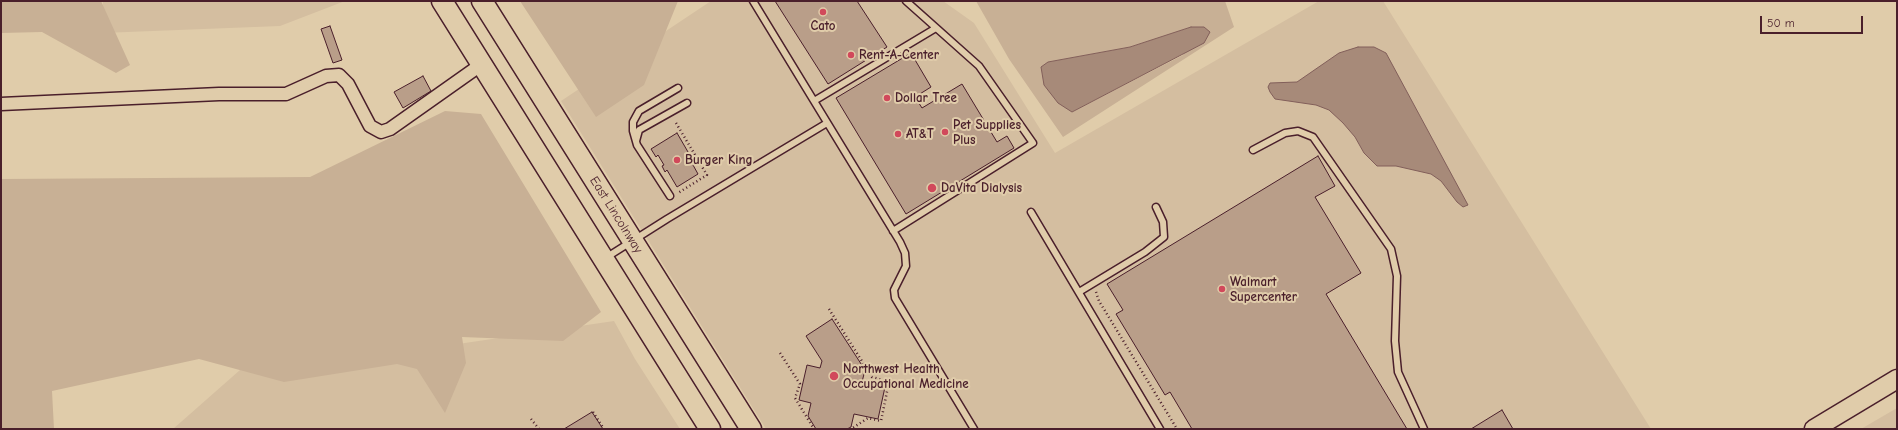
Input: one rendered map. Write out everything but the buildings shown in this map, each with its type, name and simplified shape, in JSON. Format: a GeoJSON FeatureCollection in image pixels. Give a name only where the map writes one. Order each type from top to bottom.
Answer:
{"type":"FeatureCollection","features":[{"type":"Feature","properties":{"kind":"main road"},"geometry":{"type":"LineString","coordinates":[[442,1],[710,429]]}},
{"type":"Feature","properties":{"kind":"main road","name":"East Lincolnway"},"geometry":{"type":"LineString","coordinates":[[482,1],[751,429]]}},
{"type":"Feature","properties":{"kind":"street"},"geometry":{"type":"LineString","coordinates":[[4,102],[219,94],[286,94],[326,76],[339,75],[348,84],[370,126],[381,132],[390,129],[482,64]]}},
{"type":"Feature","properties":{"kind":"street"},"geometry":{"type":"LineString","coordinates":[[1814,429],[1897,379]]}},
{"type":"Feature","properties":{"kind":"lane"},"geometry":{"type":"LineString","coordinates":[[753,1],[905,253],[906,266],[894,290],[895,298],[974,429]]}},
{"type":"Feature","properties":{"kind":"lane"},"geometry":{"type":"LineString","coordinates":[[893,231],[1033,143],[978,66],[906,1]]}},
{"type":"Feature","properties":{"kind":"lane"},"geometry":{"type":"LineString","coordinates":[[814,101],[936,28]]}},
{"type":"Feature","properties":{"kind":"lane"},"geometry":{"type":"LineString","coordinates":[[670,196],[636,141],[633,131],[633,122],[639,111],[678,88]]}},
{"type":"Feature","properties":{"kind":"lane"},"geometry":{"type":"LineString","coordinates":[[636,141],[639,130],[687,103]]}},
{"type":"Feature","properties":{"kind":"lane"},"geometry":{"type":"LineString","coordinates":[[604,259],[632,240],[827,123]]}},
{"type":"Feature","properties":{"kind":"lane"},"geometry":{"type":"LineString","coordinates":[[1253,150],[1285,133],[1298,131],[1313,137],[1391,249],[1397,276],[1395,341],[1398,372],[1424,429]]}},
{"type":"Feature","properties":{"kind":"lane"},"geometry":{"type":"LineString","coordinates":[[1079,292],[1145,252],[1164,237],[1163,222],[1156,207]]}},
{"type":"Feature","properties":{"kind":"lane"},"geometry":{"type":"LineString","coordinates":[[1031,212],[1160,429]]}},
{"type":"Feature","properties":{"kind":"path"},"geometry":{"type":"LineString","coordinates":[[676,123],[707,175],[677,194]]}},
{"type":"Feature","properties":{"kind":"path"},"geometry":{"type":"LineString","coordinates":[[1092,284],[1099,301],[1177,429]]}},
{"type":"Feature","properties":{"kind":"path"},"geometry":{"type":"LineString","coordinates":[[829,309],[872,377],[889,382],[881,421],[868,418],[851,429]]}},
{"type":"Feature","properties":{"kind":"path"},"geometry":{"type":"LineString","coordinates":[[780,353],[800,384],[795,398],[814,429]]}},
{"type":"Feature","properties":{"kind":"path"},"geometry":{"type":"LineString","coordinates":[[593,412],[604,429]]}},
{"type":"Feature","properties":{"kind":"path"},"geometry":{"type":"LineString","coordinates":[[531,419],[540,429]]}},
{"type":"Feature","properties":{"kind":"shaded area"},"geometry":{"type":"Polygon","coordinates":[[[1,1],[101,1],[130,65],[116,73],[42,32],[1,33],[1,1]]]}},
{"type":"Feature","properties":{"kind":"shaded area"},"geometry":{"type":"Polygon","coordinates":[[[103,1],[345,1],[280,26],[102,33],[103,1]]]}},
{"type":"Feature","properties":{"kind":"shaded area"},"geometry":{"type":"Polygon","coordinates":[[[520,1],[678,1],[644,85],[596,117],[520,1]]]}},
{"type":"Feature","properties":{"kind":"shaded area"},"geometry":{"type":"Polygon","coordinates":[[[711,1],[943,1],[974,23],[1055,153],[1319,1],[1383,1],[1651,429],[766,429],[561,101],[711,1]]]}},
{"type":"Feature","properties":{"kind":"shaded area"},"geometry":{"type":"Polygon","coordinates":[[[976,1],[1225,1],[1234,27],[1063,137],[1009,59],[976,1]],[[1191,27],[1130,47],[1048,62],[1072,112],[1183,55],[1191,27]]]}},
{"type":"Feature","properties":{"kind":"shaded area"},"geometry":{"type":"Polygon","coordinates":[[[1191,27],[1204,27],[1210,32],[1204,43],[1072,112],[1058,103],[1044,85],[1041,67],[1048,62],[1130,47],[1191,27]]]}},
{"type":"Feature","properties":{"kind":"shaded area"},"geometry":{"type":"Polygon","coordinates":[[[1358,47],[1374,47],[1386,53],[1468,205],[1463,207],[1457,202],[1441,181],[1431,174],[1396,166],[1377,166],[1364,153],[1355,137],[1343,123],[1329,110],[1316,105],[1275,99],[1270,92],[1268,87],[1270,83],[1297,82],[1339,53],[1358,47]]]}},
{"type":"Feature","properties":{"kind":"shaded area"},"geometry":{"type":"Polygon","coordinates":[[[445,111],[481,114],[601,312],[563,341],[462,337],[466,363],[445,413],[417,369],[397,364],[284,382],[199,359],[52,391],[54,429],[1,429],[1,179],[310,177],[445,111]]]}},
{"type":"Feature","properties":{"kind":"shaded area"},"geometry":{"type":"Polygon","coordinates":[[[614,321],[635,359],[680,429],[173,429],[240,370],[431,348],[614,321]]]}},
{"type":"Feature","properties":{"kind":"shaded area"},"geometry":{"type":"Polygon","coordinates":[[[1897,408],[1897,429],[1861,429],[1897,408]]]}},
{"type":"Feature","properties":{"kind":"place","name":"Cato"},"geometry":{"type":"Point","coordinates":[823,12]}},
{"type":"Feature","properties":{"kind":"place","name":"Rent-A-Center"},"geometry":{"type":"Point","coordinates":[851,55]}},
{"type":"Feature","properties":{"kind":"place","name":"Dollar Tree"},"geometry":{"type":"Point","coordinates":[887,98]}},
{"type":"Feature","properties":{"kind":"place","name":"Pet Supplies Plus"},"geometry":{"type":"Point","coordinates":[945,132]}},
{"type":"Feature","properties":{"kind":"place","name":"AT&T"},"geometry":{"type":"Point","coordinates":[898,134]}},
{"type":"Feature","properties":{"kind":"place","name":"Burger King"},"geometry":{"type":"Point","coordinates":[677,160]}},
{"type":"Feature","properties":{"kind":"place","name":"DaVita Dialysis"},"geometry":{"type":"Point","coordinates":[932,188]}},
{"type":"Feature","properties":{"kind":"place","name":"Walmart Supercenter"},"geometry":{"type":"Point","coordinates":[1222,289]}},
{"type":"Feature","properties":{"kind":"place","name":"Northwest Health Occupational Medicine"},"geometry":{"type":"Point","coordinates":[834,376]}}]}
